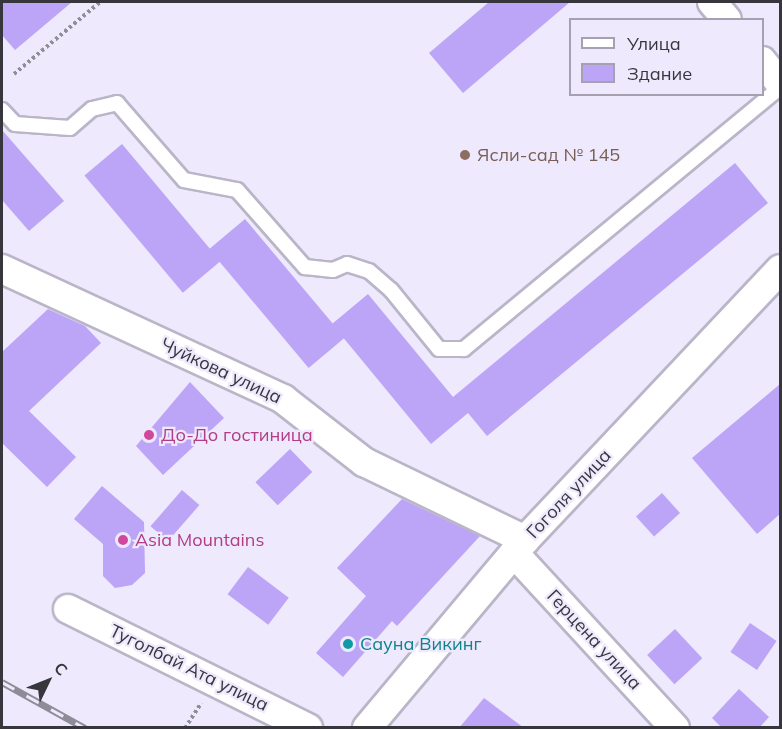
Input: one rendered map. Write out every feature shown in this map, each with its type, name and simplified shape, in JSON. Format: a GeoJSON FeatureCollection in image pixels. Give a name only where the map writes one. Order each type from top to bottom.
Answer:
{"type":"FeatureCollection","features":[{"type":"Feature","properties":{"kind":"street"},"geometry":{"type":"LineString","coordinates":[[712,2],[725,18]]}},
{"type":"Feature","properties":{"kind":"street"},"geometry":{"type":"LineString","coordinates":[[764,63],[780,82]]}},
{"type":"Feature","properties":{"kind":"street","name":"Чуйкова улица"},"geometry":{"type":"LineString","coordinates":[[2,269],[284,399],[364,462],[519,547]]}},
{"type":"Feature","properties":{"kind":"street","name":"Гоголя улица"},"geometry":{"type":"LineString","coordinates":[[367,728],[519,547],[780,269]]}},
{"type":"Feature","properties":{"kind":"street","name":"Герцена улица"},"geometry":{"type":"LineString","coordinates":[[519,547],[675,728]]}},
{"type":"Feature","properties":{"kind":"street","name":"Туголбай Ата улица"},"geometry":{"type":"LineString","coordinates":[[68,609],[309,728]]}},
{"type":"Feature","properties":{"kind":"lane"},"geometry":{"type":"LineString","coordinates":[[2,110],[15,124],[70,128],[92,109],[117,103],[184,180],[237,190],[305,267],[333,270],[346,264],[369,271],[392,290],[439,349],[464,349],[780,88]]}},
{"type":"Feature","properties":{"kind":"path"},"geometry":{"type":"LineString","coordinates":[[14,74],[100,2]]}},
{"type":"Feature","properties":{"kind":"path"},"geometry":{"type":"LineString","coordinates":[[185,728],[200,704]]}},
{"type":"Feature","properties":{"kind":"building"},"geometry":{"type":"Polygon","coordinates":[[[2,2],[72,2],[15,50],[2,35],[2,2]]]}},
{"type":"Feature","properties":{"kind":"building","name":"Ясли-сад № 145"},"geometry":{"type":"Polygon","coordinates":[[[489,2],[570,2],[463,93],[429,53],[489,2]]]}},
{"type":"Feature","properties":{"kind":"building"},"geometry":{"type":"Polygon","coordinates":[[[2,130],[64,201],[29,231],[2,200],[2,130]]]}},
{"type":"Feature","properties":{"kind":"building"},"geometry":{"type":"Polygon","coordinates":[[[122,144],[220,261],[183,293],[84,175],[122,144]]]}},
{"type":"Feature","properties":{"kind":"building"},"geometry":{"type":"Polygon","coordinates":[[[735,163],[768,203],[487,436],[468,413],[431,444],[332,324],[368,294],[453,397],[735,163]]]}},
{"type":"Feature","properties":{"kind":"building"},"geometry":{"type":"Polygon","coordinates":[[[245,219],[345,338],[309,368],[209,249],[245,219]]]}},
{"type":"Feature","properties":{"kind":"building"},"geometry":{"type":"Polygon","coordinates":[[[48,309],[85,326],[101,343],[29,411],[76,457],[47,487],[2,443],[2,352],[48,309]]]}},
{"type":"Feature","properties":{"kind":"building"},"geometry":{"type":"Polygon","coordinates":[[[190,382],[224,418],[163,475],[136,446],[190,382]]]}},
{"type":"Feature","properties":{"kind":"building"},"geometry":{"type":"Polygon","coordinates":[[[780,384],[780,514],[757,534],[692,458],[780,384]]]}},
{"type":"Feature","properties":{"kind":"building"},"geometry":{"type":"Polygon","coordinates":[[[290,449],[312,472],[278,505],[255,482],[290,449]]]}},
{"type":"Feature","properties":{"kind":"building","name":"Asia Mountains"},"geometry":{"type":"Polygon","coordinates":[[[102,486],[144,522],[145,573],[132,585],[115,588],[103,576],[103,544],[74,519],[102,486]]]}},
{"type":"Feature","properties":{"kind":"building"},"geometry":{"type":"Polygon","coordinates":[[[182,490],[199,505],[168,541],[151,526],[182,490]]]}},
{"type":"Feature","properties":{"kind":"building"},"geometry":{"type":"Polygon","coordinates":[[[662,493],[680,513],[654,536],[636,516],[662,493]]]}},
{"type":"Feature","properties":{"kind":"building"},"geometry":{"type":"Polygon","coordinates":[[[402,499],[480,536],[397,626],[392,621],[343,677],[316,653],[366,596],[337,568],[402,499]]]}},
{"type":"Feature","properties":{"kind":"building"},"geometry":{"type":"Polygon","coordinates":[[[248,567],[289,598],[268,625],[228,594],[248,567]]]}},
{"type":"Feature","properties":{"kind":"building"},"geometry":{"type":"Polygon","coordinates":[[[750,623],[777,641],[757,670],[730,652],[750,623]]]}},
{"type":"Feature","properties":{"kind":"building"},"geometry":{"type":"Polygon","coordinates":[[[675,629],[702,658],[674,684],[647,655],[675,629]]]}},
{"type":"Feature","properties":{"kind":"building"},"geometry":{"type":"Polygon","coordinates":[[[739,689],[769,717],[759,728],[722,728],[712,718],[739,689]]]}},
{"type":"Feature","properties":{"kind":"building"},"geometry":{"type":"Polygon","coordinates":[[[484,698],[524,728],[459,728],[484,698]]]}},
{"type":"Feature","properties":{"kind":"railway"},"geometry":{"type":"LineString","coordinates":[[2,682],[85,728]]}},
{"type":"Feature","properties":{"kind":"place","name":"Ясли-сад № 145"},"geometry":{"type":"Point","coordinates":[465,155]}},
{"type":"Feature","properties":{"kind":"place","name":"До-До гостиница"},"geometry":{"type":"Point","coordinates":[149,435]}},
{"type":"Feature","properties":{"kind":"place","name":"Asia Mountains"},"geometry":{"type":"Point","coordinates":[123,540]}},
{"type":"Feature","properties":{"kind":"place","name":"Сауна Викинг"},"geometry":{"type":"Point","coordinates":[348,644]}}]}
